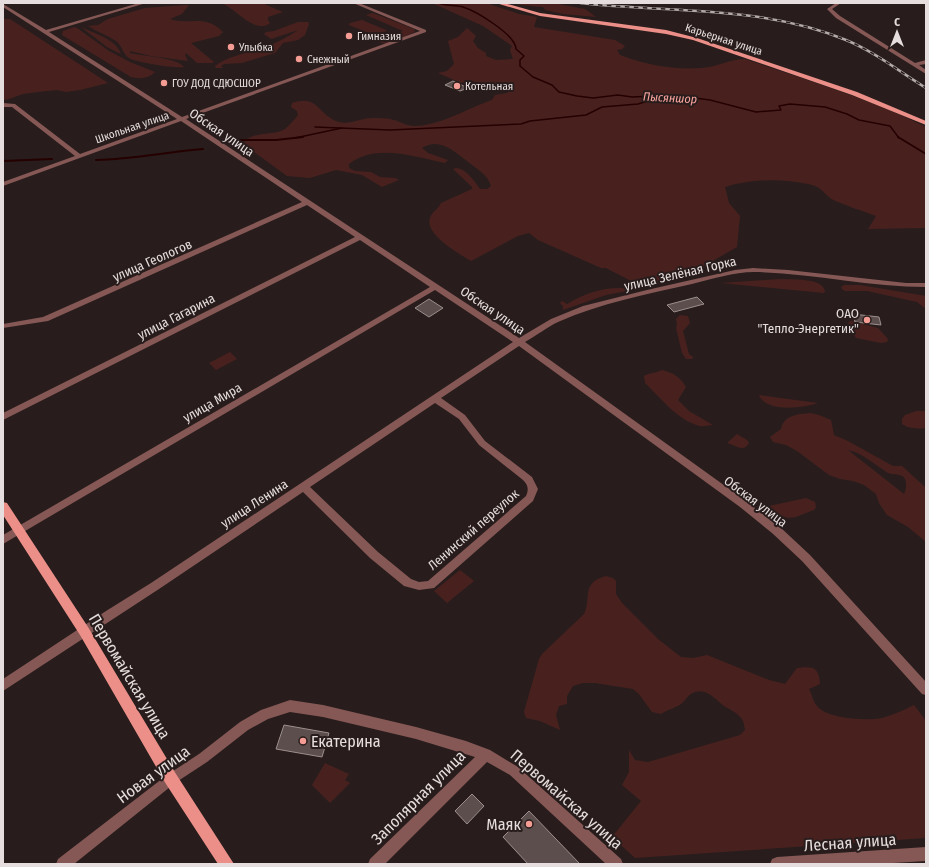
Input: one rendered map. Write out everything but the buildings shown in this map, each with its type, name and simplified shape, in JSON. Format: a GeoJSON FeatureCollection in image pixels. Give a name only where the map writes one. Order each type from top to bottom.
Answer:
{"type":"FeatureCollection","features":[{"type":"Feature","properties":{"kind":"main road","name":"Карьерная улица"},"geometry":{"type":"LineString","coordinates":[[499,3],[550,16],[648,29],[691,38],[866,97],[926,123]]}},
{"type":"Feature","properties":{"kind":"main road","name":"Первомайская улица"},"geometry":{"type":"LineString","coordinates":[[3,506],[84,630],[171,779],[227,864]]}},
{"type":"Feature","properties":{"kind":"street"},"geometry":{"type":"LineString","coordinates":[[44,32],[144,3]]}},
{"type":"Feature","properties":{"kind":"street","name":"Школьная улица"},"geometry":{"type":"LineString","coordinates":[[3,184],[424,31],[355,3]]}},
{"type":"Feature","properties":{"kind":"street"},"geometry":{"type":"LineString","coordinates":[[839,3],[829,9],[838,17],[926,72]]}},
{"type":"Feature","properties":{"kind":"street","name":"Обская улица"},"geometry":{"type":"LineString","coordinates":[[3,5],[182,120],[519,342],[743,504],[776,530],[830,584],[926,690]]}},
{"type":"Feature","properties":{"kind":"street"},"geometry":{"type":"LineString","coordinates":[[914,65],[926,62]]}},
{"type":"Feature","properties":{"kind":"street"},"geometry":{"type":"LineString","coordinates":[[3,105],[13,105],[79,156]]}},
{"type":"Feature","properties":{"kind":"street","name":"улица Геологов"},"geometry":{"type":"LineString","coordinates":[[3,326],[45,319],[307,202]]}},
{"type":"Feature","properties":{"kind":"street","name":"улица Гагарина"},"geometry":{"type":"LineString","coordinates":[[3,417],[361,237]]}},
{"type":"Feature","properties":{"kind":"street","name":"улица Зелёная Горка"},"geometry":{"type":"LineString","coordinates":[[519,342],[554,321],[586,308],[647,292],[735,272],[752,270],[788,272],[926,285]]}},
{"type":"Feature","properties":{"kind":"street","name":"улица Мира"},"geometry":{"type":"LineString","coordinates":[[3,540],[435,287]]}},
{"type":"Feature","properties":{"kind":"street","name":"улица Ленина"},"geometry":{"type":"LineString","coordinates":[[3,686],[84,630],[155,586],[519,342]]}},
{"type":"Feature","properties":{"kind":"street","name":"Ленинский переулок"},"geometry":{"type":"LineString","coordinates":[[304,487],[374,555],[408,583],[419,586],[430,585],[526,502],[530,498],[533,490],[532,483],[526,477],[482,443],[462,417],[436,399]]}},
{"type":"Feature","properties":{"kind":"street","name":"Первомайская улица"},"geometry":{"type":"LineString","coordinates":[[265,714],[290,706],[323,711],[444,740],[486,754],[514,771],[616,864]]}},
{"type":"Feature","properties":{"kind":"street","name":"Новая улица"},"geometry":{"type":"LineString","coordinates":[[63,864],[171,779],[203,758],[249,723],[265,714]]}},
{"type":"Feature","properties":{"kind":"street","name":"Заполярная улица"},"geometry":{"type":"LineString","coordinates":[[375,864],[486,754]]}},
{"type":"Feature","properties":{"kind":"street","name":"Лесная улица"},"geometry":{"type":"LineString","coordinates":[[777,864],[926,854]]}},
{"type":"Feature","properties":{"kind":"shaded area"},"geometry":{"type":"Polygon","coordinates":[[[221,3],[262,3],[283,12],[268,17],[270,23],[264,26],[258,26],[221,3]]]}},
{"type":"Feature","properties":{"kind":"shaded area"},"geometry":{"type":"Polygon","coordinates":[[[432,3],[486,3],[519,14],[537,17],[534,27],[615,40],[625,46],[622,49],[617,50],[620,55],[640,62],[660,66],[702,68],[734,60],[745,59],[882,107],[926,127],[926,228],[868,229],[876,216],[834,200],[820,189],[812,185],[777,180],[735,184],[725,187],[729,203],[740,216],[737,247],[683,278],[647,285],[631,281],[606,268],[601,268],[538,240],[529,233],[518,236],[471,261],[451,249],[437,237],[432,230],[430,218],[441,203],[472,189],[472,187],[453,169],[460,169],[467,173],[480,189],[487,189],[491,186],[487,178],[481,172],[457,153],[446,147],[434,144],[422,148],[428,153],[448,160],[445,163],[396,153],[383,153],[371,154],[349,164],[349,168],[355,171],[371,172],[380,177],[395,178],[399,180],[382,187],[362,175],[336,170],[310,178],[287,176],[243,144],[251,137],[256,135],[274,133],[285,129],[298,115],[297,111],[291,107],[292,103],[301,101],[313,103],[332,119],[343,123],[368,118],[383,118],[414,126],[444,120],[492,100],[495,95],[507,93],[513,86],[513,83],[506,86],[470,81],[461,83],[438,73],[447,71],[454,64],[448,41],[458,37],[467,28],[476,36],[473,41],[478,48],[486,53],[486,56],[496,60],[513,59],[510,50],[512,46],[483,26],[432,3]]]}},
{"type":"Feature","properties":{"kind":"shaded area"},"geometry":{"type":"Polygon","coordinates":[[[513,3],[553,3],[585,9],[596,17],[563,14],[545,10],[543,7],[513,3]]]}},
{"type":"Feature","properties":{"kind":"shaded area"},"geometry":{"type":"Polygon","coordinates":[[[189,5],[182,14],[170,19],[178,21],[203,21],[216,26],[223,32],[219,36],[191,43],[214,62],[212,63],[197,63],[186,53],[185,55],[188,61],[151,56],[130,51],[130,53],[175,61],[184,67],[165,66],[133,60],[127,57],[116,41],[88,26],[98,25],[108,19],[145,8],[189,5]]]}},
{"type":"Feature","properties":{"kind":"shaded area"},"geometry":{"type":"Polygon","coordinates":[[[373,13],[414,29],[415,32],[386,44],[376,41],[403,31],[366,15],[373,13]]]}},
{"type":"Feature","properties":{"kind":"shaded area"},"geometry":{"type":"Polygon","coordinates":[[[3,19],[10,19],[108,83],[80,90],[66,92],[57,90],[38,92],[23,94],[6,100],[3,99],[3,19]]]}},
{"type":"Feature","properties":{"kind":"shaded area"},"geometry":{"type":"Polygon","coordinates":[[[362,20],[387,31],[374,35],[349,25],[350,23],[362,20]]]}},
{"type":"Feature","properties":{"kind":"shaded area"},"geometry":{"type":"Polygon","coordinates":[[[298,22],[308,22],[309,24],[305,35],[298,40],[283,43],[275,53],[242,63],[224,64],[221,66],[223,68],[216,68],[215,66],[225,60],[264,47],[284,38],[298,30],[271,39],[264,34],[266,32],[274,31],[298,22]]]}},
{"type":"Feature","properties":{"kind":"shaded area"},"geometry":{"type":"Polygon","coordinates":[[[74,27],[109,51],[130,62],[155,72],[143,78],[131,77],[62,35],[63,31],[74,27]]]}},
{"type":"Feature","properties":{"kind":"shaded area"},"geometry":{"type":"Polygon","coordinates":[[[81,27],[115,44],[121,54],[107,47],[81,27]]]}},
{"type":"Feature","properties":{"kind":"shaded area"},"geometry":{"type":"Polygon","coordinates":[[[780,279],[812,281],[818,283],[825,291],[824,293],[721,283],[780,279]]]}},
{"type":"Feature","properties":{"kind":"shaded area"},"geometry":{"type":"Polygon","coordinates":[[[844,285],[860,285],[926,296],[926,309],[917,302],[867,291],[845,291],[841,287],[844,285]]]}},
{"type":"Feature","properties":{"kind":"shaded area"},"geometry":{"type":"Polygon","coordinates":[[[620,288],[630,289],[627,291],[606,295],[563,310],[563,306],[560,303],[562,301],[567,304],[580,297],[599,290],[620,288]]]}},
{"type":"Feature","properties":{"kind":"shaded area"},"geometry":{"type":"Polygon","coordinates":[[[680,315],[688,316],[690,323],[683,331],[689,354],[693,357],[692,359],[686,359],[682,353],[676,328],[676,319],[680,315]]]}},
{"type":"Feature","properties":{"kind":"shaded area"},"geometry":{"type":"Polygon","coordinates":[[[852,321],[878,328],[888,339],[887,342],[881,343],[856,338],[848,322],[852,321]]]}},
{"type":"Feature","properties":{"kind":"shaded area"},"geometry":{"type":"Polygon","coordinates":[[[230,352],[237,359],[216,370],[209,363],[230,352]]]}},
{"type":"Feature","properties":{"kind":"shaded area"},"geometry":{"type":"Polygon","coordinates":[[[662,370],[676,376],[686,387],[678,400],[689,411],[713,425],[700,426],[684,419],[670,408],[645,383],[644,376],[662,370]]]}},
{"type":"Feature","properties":{"kind":"shaded area"},"geometry":{"type":"Polygon","coordinates":[[[759,395],[818,403],[786,408],[777,407],[769,405],[763,401],[759,395]]]}},
{"type":"Feature","properties":{"kind":"shaded area"},"geometry":{"type":"Polygon","coordinates":[[[916,411],[926,411],[926,428],[908,427],[902,424],[902,419],[905,415],[916,411]]]}},
{"type":"Feature","properties":{"kind":"shaded area"},"geometry":{"type":"Polygon","coordinates":[[[810,413],[831,420],[834,435],[848,441],[893,466],[902,466],[926,488],[926,542],[908,527],[887,515],[879,503],[876,494],[864,485],[829,475],[797,451],[786,445],[773,442],[770,437],[781,429],[788,418],[810,413]],[[848,450],[904,494],[906,481],[904,477],[888,473],[864,456],[848,450]]]}},
{"type":"Feature","properties":{"kind":"shaded area"},"geometry":{"type":"Polygon","coordinates":[[[737,434],[749,443],[745,448],[739,448],[727,443],[737,434]]]}},
{"type":"Feature","properties":{"kind":"shaded area"},"geometry":{"type":"Polygon","coordinates":[[[806,498],[815,502],[816,507],[814,510],[795,517],[790,518],[781,515],[769,506],[806,498]]]}},
{"type":"Feature","properties":{"kind":"shaded area"},"geometry":{"type":"Polygon","coordinates":[[[460,570],[474,581],[447,603],[434,591],[460,570]]]}},
{"type":"Feature","properties":{"kind":"shaded area"},"geometry":{"type":"Polygon","coordinates":[[[606,576],[613,578],[616,581],[616,594],[622,603],[658,639],[681,657],[693,658],[707,655],[769,680],[785,684],[797,668],[807,667],[814,669],[817,671],[820,684],[809,689],[814,702],[822,710],[829,714],[838,716],[857,719],[882,718],[914,705],[926,721],[926,838],[635,858],[612,837],[641,801],[622,785],[629,772],[629,750],[635,760],[648,762],[740,735],[745,730],[743,720],[738,715],[707,693],[699,691],[695,692],[681,704],[661,714],[652,712],[639,694],[633,689],[595,683],[583,683],[573,686],[567,696],[567,704],[559,706],[556,715],[560,730],[540,721],[526,718],[524,712],[539,659],[542,654],[584,614],[590,587],[598,579],[606,576]]]}},
{"type":"Feature","properties":{"kind":"shaded area"},"geometry":{"type":"Polygon","coordinates":[[[325,763],[349,774],[345,780],[350,783],[330,803],[312,785],[325,763]]]}},
{"type":"Feature","properties":{"kind":"waterway","name":"Пысяншор"},"geometry":{"type":"LineString","coordinates":[[438,3],[469,9],[494,24],[510,37],[516,49],[524,56],[520,60],[520,66],[533,77],[552,85],[559,92],[593,98],[618,95],[632,97],[660,97]]}},
{"type":"Feature","properties":{"kind":"waterway"},"geometry":{"type":"LineString","coordinates":[[342,128],[390,130],[521,124],[530,121],[586,115],[602,107],[638,104],[660,97]]}},
{"type":"Feature","properties":{"kind":"waterway","name":"Пысяншор"},"geometry":{"type":"LineString","coordinates":[[660,97],[669,99],[695,98],[710,100],[756,112],[781,110],[779,106],[790,104],[825,107],[847,114],[859,120],[890,126],[898,137]]}},
{"type":"Feature","properties":{"kind":"waterway"},"geometry":{"type":"LineString","coordinates":[[315,127],[342,128]]}},
{"type":"Feature","properties":{"kind":"waterway"},"geometry":{"type":"LineString","coordinates":[[296,138],[342,128]]}},
{"type":"Feature","properties":{"kind":"waterway"},"geometry":{"type":"LineString","coordinates":[[296,138],[303,137]]}},
{"type":"Feature","properties":{"kind":"waterway","name":"Пысяншор"},"geometry":{"type":"LineString","coordinates":[[898,137],[926,154]]}},
{"type":"Feature","properties":{"kind":"waterway"},"geometry":{"type":"LineString","coordinates":[[238,140],[276,140],[296,138]]}},
{"type":"Feature","properties":{"kind":"waterway"},"geometry":{"type":"LineString","coordinates":[[96,160],[203,149]]}},
{"type":"Feature","properties":{"kind":"waterway"},"geometry":{"type":"LineString","coordinates":[[3,161],[52,159]]}},
{"type":"Feature","properties":{"kind":"railway"},"geometry":{"type":"LineString","coordinates":[[580,3],[714,12],[781,21],[814,29],[846,40],[867,50],[926,88]]}},
{"type":"Feature","properties":{"kind":"place","name":"Гимназия"},"geometry":{"type":"Point","coordinates":[349,36]}},
{"type":"Feature","properties":{"kind":"place","name":"Улыбка"},"geometry":{"type":"Point","coordinates":[231,47]}},
{"type":"Feature","properties":{"kind":"place","name":"Снежный"},"geometry":{"type":"Point","coordinates":[299,59]}},
{"type":"Feature","properties":{"kind":"place","name":"ГОУ ДОД СДЮСШОР"},"geometry":{"type":"Point","coordinates":[164,83]}},
{"type":"Feature","properties":{"kind":"place","name":"Котельная"},"geometry":{"type":"Point","coordinates":[457,86]}},
{"type":"Feature","properties":{"kind":"place","name":"ОАО \"Тепло-Энергетик\""},"geometry":{"type":"Point","coordinates":[867,320]}},
{"type":"Feature","properties":{"kind":"place","name":"Екатерина"},"geometry":{"type":"Point","coordinates":[303,741]}},
{"type":"Feature","properties":{"kind":"place","name":"Маяк"},"geometry":{"type":"Point","coordinates":[529,824]}}]}
